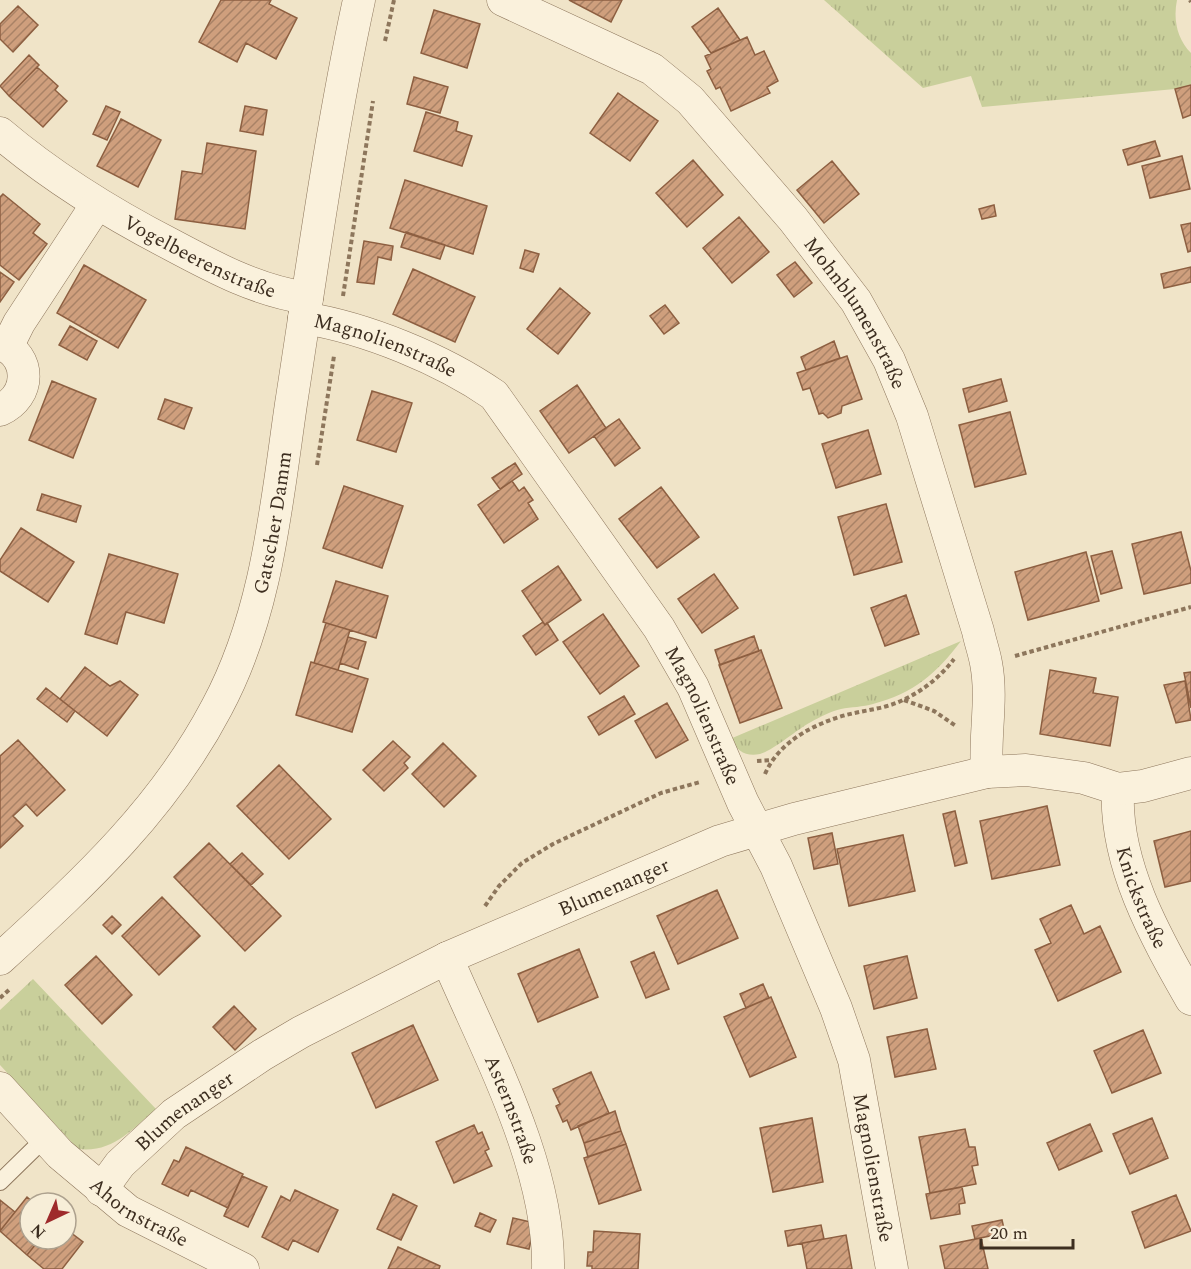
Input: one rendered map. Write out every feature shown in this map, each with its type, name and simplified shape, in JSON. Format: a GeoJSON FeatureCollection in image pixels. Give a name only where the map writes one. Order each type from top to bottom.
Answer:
{"type":"FeatureCollection","features":[{"type":"Feature","properties":{"kind":"street","name":"Gatscher Damm"},"geometry":{"type":"LineString","coordinates":[[0,959],[104,863],[142,820],[191,754],[240,660],[269,551],[337,104],[359,0]]}},
{"type":"Feature","properties":{"kind":"street","name":"Mohnblumenstraße"},"geometry":{"type":"LineString","coordinates":[[503,0],[652,69],[690,100],[793,219],[856,301],[889,360],[912,416],[978,631],[986,663],[988,689],[986,761]]}},
{"type":"Feature","properties":{"kind":"street","name":"Vogelbeerenstraße"},"geometry":{"type":"LineString","coordinates":[[0,134],[65,184],[97,204],[198,259],[280,294],[305,308]]}},
{"type":"Feature","properties":{"kind":"street"},"geometry":{"type":"LineString","coordinates":[[0,410],[18,398],[25,375],[22,364],[4,345],[97,204]]}},
{"type":"Feature","properties":{"kind":"street","name":"Magnolienstraße"},"geometry":{"type":"LineString","coordinates":[[305,308],[364,331],[470,378],[494,395],[659,628],[693,687],[818,964],[854,1060],[892,1269]]}},
{"type":"Feature","properties":{"kind":"street","name":"Blumenanger"},"geometry":{"type":"LineString","coordinates":[[101,1190],[120,1164],[143,1140],[214,1085],[300,1032],[460,953],[720,841],[750,816],[986,761],[1026,770],[1084,778],[1118,789],[1143,786],[1191,772]]}},
{"type":"Feature","properties":{"kind":"street","name":"Knickstraße"},"geometry":{"type":"LineString","coordinates":[[1118,789],[1117,818],[1123,850],[1169,959],[1191,999]]}},
{"type":"Feature","properties":{"kind":"street","name":"Asternstraße"},"geometry":{"type":"LineString","coordinates":[[460,953],[527,1145],[543,1203],[548,1269]]}},
{"type":"Feature","properties":{"kind":"street","name":"Ahornstraße"},"geometry":{"type":"LineString","coordinates":[[0,1088],[45,1138],[101,1190],[128,1211],[236,1268]]}},
{"type":"Feature","properties":{"kind":"lane"},"geometry":{"type":"LineString","coordinates":[[0,1182],[45,1138]]}},
{"type":"Feature","properties":{"kind":"path"},"geometry":{"type":"LineString","coordinates":[[986,663],[1191,607]]}},
{"type":"Feature","properties":{"kind":"path"},"geometry":{"type":"LineString","coordinates":[[750,816],[771,760],[783,745],[839,717],[873,711],[904,700],[944,672],[978,631]]}},
{"type":"Feature","properties":{"kind":"path"},"geometry":{"type":"LineString","coordinates":[[904,700],[934,711],[986,761]]}},
{"type":"Feature","properties":{"kind":"path"},"geometry":{"type":"LineString","coordinates":[[460,953],[482,910],[499,886],[522,863],[600,820],[729,768]]}},
{"type":"Feature","properties":{"kind":"green space"},"geometry":{"type":"Polygon","coordinates":[[[824,0],[1177,0],[1177,28],[1182,41],[1191,53],[1191,85],[1175,89],[982,107],[971,76],[923,88],[824,0]]]}},
{"type":"Feature","properties":{"kind":"green space"},"geometry":{"type":"Polygon","coordinates":[[[961,641],[933,673],[912,688],[873,704],[829,713],[766,752],[755,755],[746,754],[739,750],[730,739],[961,641]]]}},
{"type":"Feature","properties":{"kind":"green space"},"geometry":{"type":"Polygon","coordinates":[[[33,979],[156,1109],[130,1132],[111,1144],[78,1149],[0,1065],[0,1010],[33,979]]]}},
{"type":"Feature","properties":{"kind":"building"},"geometry":{"type":"Polygon","coordinates":[[[221,0],[271,0],[269,4],[297,18],[276,59],[246,43],[237,62],[199,42],[221,0]]]}},
{"type":"Feature","properties":{"kind":"building"},"geometry":{"type":"Polygon","coordinates":[[[569,0],[622,0],[611,22],[569,0]]]}},
{"type":"Feature","properties":{"kind":"building"},"geometry":{"type":"Polygon","coordinates":[[[18,6],[38,25],[13,52],[0,39],[0,24],[18,6]]]}},
{"type":"Feature","properties":{"kind":"building"},"geometry":{"type":"Polygon","coordinates":[[[718,8],[740,40],[711,53],[692,27],[718,8]]]}},
{"type":"Feature","properties":{"kind":"building"},"geometry":{"type":"Polygon","coordinates":[[[434,10],[480,24],[467,68],[421,53],[434,10]]]}},
{"type":"Feature","properties":{"kind":"building"},"geometry":{"type":"Polygon","coordinates":[[[747,37],[755,55],[764,51],[778,81],[767,87],[770,93],[731,111],[720,87],[716,89],[707,71],[711,69],[705,56],[747,37]]]}},
{"type":"Feature","properties":{"kind":"building"},"geometry":{"type":"Polygon","coordinates":[[[29,55],[39,65],[9,96],[0,86],[29,55]]]}},
{"type":"Feature","properties":{"kind":"building"},"geometry":{"type":"Polygon","coordinates":[[[37,67],[58,86],[55,90],[67,101],[43,127],[9,96],[37,67]]]}},
{"type":"Feature","properties":{"kind":"building"},"geometry":{"type":"Polygon","coordinates":[[[414,77],[448,87],[440,113],[407,104],[414,77]]]}},
{"type":"Feature","properties":{"kind":"building"},"geometry":{"type":"Polygon","coordinates":[[[1191,85],[1191,115],[1183,118],[1175,89],[1191,85]]]}},
{"type":"Feature","properties":{"kind":"building"},"geometry":{"type":"Polygon","coordinates":[[[618,93],[658,121],[630,161],[590,133],[618,93]]]}},
{"type":"Feature","properties":{"kind":"building"},"geometry":{"type":"Polygon","coordinates":[[[106,106],[120,112],[107,140],[93,134],[106,106]]]}},
{"type":"Feature","properties":{"kind":"building"},"geometry":{"type":"Polygon","coordinates":[[[245,106],[267,110],[263,135],[240,131],[245,106]]]}},
{"type":"Feature","properties":{"kind":"building"},"geometry":{"type":"Polygon","coordinates":[[[426,112],[458,122],[456,131],[472,136],[462,166],[414,151],[426,112]]]}},
{"type":"Feature","properties":{"kind":"building"},"geometry":{"type":"Polygon","coordinates":[[[121,119],[161,140],[138,187],[97,166],[121,119]]]}},
{"type":"Feature","properties":{"kind":"building"},"geometry":{"type":"Polygon","coordinates":[[[1155,141],[1160,156],[1128,165],[1123,150],[1155,141]]]}},
{"type":"Feature","properties":{"kind":"building"},"geometry":{"type":"Polygon","coordinates":[[[207,143],[256,151],[245,229],[175,219],[182,171],[202,174],[207,143]]]}},
{"type":"Feature","properties":{"kind":"building"},"geometry":{"type":"Polygon","coordinates":[[[1182,156],[1190,189],[1150,198],[1142,166],[1182,156]]]}},
{"type":"Feature","properties":{"kind":"building"},"geometry":{"type":"Polygon","coordinates":[[[693,160],[723,195],[687,227],[656,193],[693,160]]]}},
{"type":"Feature","properties":{"kind":"building"},"geometry":{"type":"Polygon","coordinates":[[[832,161],[859,194],[824,223],[797,190],[832,161]]]}},
{"type":"Feature","properties":{"kind":"building"},"geometry":{"type":"Polygon","coordinates":[[[405,180],[487,206],[473,254],[390,228],[405,180]]]}},
{"type":"Feature","properties":{"kind":"building"},"geometry":{"type":"Polygon","coordinates":[[[3,194],[40,224],[33,233],[47,244],[19,280],[0,265],[0,197],[3,194]]]}},
{"type":"Feature","properties":{"kind":"building"},"geometry":{"type":"Polygon","coordinates":[[[994,205],[996,216],[982,219],[979,209],[994,205]]]}},
{"type":"Feature","properties":{"kind":"building"},"geometry":{"type":"Polygon","coordinates":[[[739,217],[769,252],[732,283],[703,248],[739,217]]]}},
{"type":"Feature","properties":{"kind":"building"},"geometry":{"type":"Polygon","coordinates":[[[1191,223],[1191,251],[1188,252],[1181,225],[1191,223]]]}},
{"type":"Feature","properties":{"kind":"building"},"geometry":{"type":"Polygon","coordinates":[[[406,232],[445,245],[440,259],[401,247],[406,232]]]}},
{"type":"Feature","properties":{"kind":"building"},"geometry":{"type":"Polygon","coordinates":[[[364,241],[393,246],[391,260],[378,257],[374,284],[357,282],[364,241]]]}},
{"type":"Feature","properties":{"kind":"building"},"geometry":{"type":"Polygon","coordinates":[[[525,250],[539,254],[533,272],[520,268],[525,250]]]}},
{"type":"Feature","properties":{"kind":"building"},"geometry":{"type":"Polygon","coordinates":[[[795,262],[812,283],[794,297],[777,275],[795,262]]]}},
{"type":"Feature","properties":{"kind":"building"},"geometry":{"type":"Polygon","coordinates":[[[84,265],[146,300],[118,348],[57,313],[84,265]]]}},
{"type":"Feature","properties":{"kind":"building"},"geometry":{"type":"Polygon","coordinates":[[[1191,267],[1191,282],[1164,288],[1161,274],[1191,267]]]}},
{"type":"Feature","properties":{"kind":"building"},"geometry":{"type":"Polygon","coordinates":[[[413,269],[475,297],[455,342],[393,314],[413,269]]]}},
{"type":"Feature","properties":{"kind":"building"},"geometry":{"type":"Polygon","coordinates":[[[0,272],[14,282],[0,302],[0,272]]]}},
{"type":"Feature","properties":{"kind":"building"},"geometry":{"type":"Polygon","coordinates":[[[560,288],[590,313],[558,354],[527,329],[560,288]]]}},
{"type":"Feature","properties":{"kind":"building"},"geometry":{"type":"Polygon","coordinates":[[[665,305],[679,323],[664,334],[650,316],[665,305]]]}},
{"type":"Feature","properties":{"kind":"building"},"geometry":{"type":"Polygon","coordinates":[[[70,326],[97,341],[87,360],[59,345],[70,326]]]}},
{"type":"Feature","properties":{"kind":"building"},"geometry":{"type":"Polygon","coordinates":[[[834,341],[840,358],[806,370],[801,357],[834,341]]]}},
{"type":"Feature","properties":{"kind":"building"},"geometry":{"type":"Polygon","coordinates":[[[847,356],[862,399],[842,406],[841,413],[828,418],[823,413],[819,414],[810,388],[803,390],[797,373],[847,356]]]}},
{"type":"Feature","properties":{"kind":"building"},"geometry":{"type":"Polygon","coordinates":[[[1001,379],[1007,401],[969,412],[963,389],[1001,379]]]}},
{"type":"Feature","properties":{"kind":"building"},"geometry":{"type":"Polygon","coordinates":[[[52,381],[96,399],[73,458],[29,440],[52,381]]]}},
{"type":"Feature","properties":{"kind":"building"},"geometry":{"type":"Polygon","coordinates":[[[577,385],[606,428],[569,453],[540,411],[577,385]]]}},
{"type":"Feature","properties":{"kind":"building"},"geometry":{"type":"Polygon","coordinates":[[[372,391],[412,403],[396,452],[357,440],[372,391]]]}},
{"type":"Feature","properties":{"kind":"building"},"geometry":{"type":"Polygon","coordinates":[[[165,399],[192,408],[184,429],[158,419],[165,399]]]}},
{"type":"Feature","properties":{"kind":"building"},"geometry":{"type":"Polygon","coordinates":[[[1010,412],[1026,474],[975,487],[959,425],[1010,412]]]}},
{"type":"Feature","properties":{"kind":"building"},"geometry":{"type":"Polygon","coordinates":[[[619,419],[640,448],[615,466],[594,436],[619,419]]]}},
{"type":"Feature","properties":{"kind":"building"},"geometry":{"type":"Polygon","coordinates":[[[868,430],[881,474],[836,488],[822,444],[868,430]]]}},
{"type":"Feature","properties":{"kind":"building"},"geometry":{"type":"Polygon","coordinates":[[[515,463],[522,474],[500,489],[492,478],[515,463]]]}},
{"type":"Feature","properties":{"kind":"building"},"geometry":{"type":"Polygon","coordinates":[[[512,481],[519,491],[524,487],[533,500],[528,503],[538,519],[504,543],[478,505],[512,481]]]}},
{"type":"Feature","properties":{"kind":"building"},"geometry":{"type":"Polygon","coordinates":[[[344,486],[403,506],[382,568],[323,548],[344,486]]]}},
{"type":"Feature","properties":{"kind":"building"},"geometry":{"type":"Polygon","coordinates":[[[661,487],[699,537],[657,568],[619,519],[661,487]]]}},
{"type":"Feature","properties":{"kind":"building"},"geometry":{"type":"Polygon","coordinates":[[[42,494],[81,506],[76,522],[37,510],[42,494]]]}},
{"type":"Feature","properties":{"kind":"building"},"geometry":{"type":"Polygon","coordinates":[[[886,504],[902,562],[854,575],[838,517],[886,504]]]}},
{"type":"Feature","properties":{"kind":"building"},"geometry":{"type":"Polygon","coordinates":[[[21,528],[74,562],[48,602],[0,571],[0,560],[21,528]]]}},
{"type":"Feature","properties":{"kind":"building"},"geometry":{"type":"Polygon","coordinates":[[[1181,532],[1191,571],[1191,583],[1144,594],[1132,544],[1181,532]]]}},
{"type":"Feature","properties":{"kind":"building"},"geometry":{"type":"Polygon","coordinates":[[[1112,551],[1122,588],[1101,594],[1091,556],[1112,551]]]}},
{"type":"Feature","properties":{"kind":"building"},"geometry":{"type":"Polygon","coordinates":[[[1086,552],[1099,601],[1028,620],[1015,572],[1086,552]]]}},
{"type":"Feature","properties":{"kind":"building"},"geometry":{"type":"Polygon","coordinates":[[[109,554],[178,574],[164,623],[126,612],[117,644],[85,634],[109,554]]]}},
{"type":"Feature","properties":{"kind":"building"},"geometry":{"type":"Polygon","coordinates":[[[558,566],[581,600],[545,625],[522,591],[558,566]]]}},
{"type":"Feature","properties":{"kind":"building"},"geometry":{"type":"Polygon","coordinates":[[[714,574],[738,608],[702,633],[678,599],[714,574]]]}},
{"type":"Feature","properties":{"kind":"building"},"geometry":{"type":"Polygon","coordinates":[[[336,581],[388,596],[376,638],[323,622],[336,581]]]}},
{"type":"Feature","properties":{"kind":"building"},"geometry":{"type":"Polygon","coordinates":[[[906,595],[919,634],[885,646],[871,608],[906,595]]]}},
{"type":"Feature","properties":{"kind":"building"},"geometry":{"type":"Polygon","coordinates":[[[603,614],[639,666],[600,694],[563,642],[603,614]]]}},
{"type":"Feature","properties":{"kind":"building"},"geometry":{"type":"Polygon","coordinates":[[[543,622],[545,625],[547,623],[558,640],[536,655],[523,636],[543,622]]]}},
{"type":"Feature","properties":{"kind":"building"},"geometry":{"type":"Polygon","coordinates":[[[326,623],[350,630],[338,670],[314,663],[326,623]]]}},
{"type":"Feature","properties":{"kind":"building"},"geometry":{"type":"Polygon","coordinates":[[[754,636],[759,651],[720,665],[715,650],[754,636]]]}},
{"type":"Feature","properties":{"kind":"building"},"geometry":{"type":"Polygon","coordinates":[[[348,637],[366,642],[358,669],[340,663],[348,637]]]}},
{"type":"Feature","properties":{"kind":"building"},"geometry":{"type":"Polygon","coordinates":[[[761,650],[782,708],[740,723],[719,665],[761,650]]]}},
{"type":"Feature","properties":{"kind":"building"},"geometry":{"type":"Polygon","coordinates":[[[311,662],[368,679],[352,732],[296,715],[311,662]]]}},
{"type":"Feature","properties":{"kind":"building"},"geometry":{"type":"Polygon","coordinates":[[[85,667],[110,686],[120,681],[138,695],[107,736],[60,699],[85,667]]]}},
{"type":"Feature","properties":{"kind":"building"},"geometry":{"type":"Polygon","coordinates":[[[1050,670],[1096,678],[1093,693],[1118,697],[1110,746],[1040,734],[1050,670]]]}},
{"type":"Feature","properties":{"kind":"building"},"geometry":{"type":"Polygon","coordinates":[[[1191,672],[1191,708],[1184,673],[1191,672]]]}},
{"type":"Feature","properties":{"kind":"building"},"geometry":{"type":"Polygon","coordinates":[[[1185,681],[1191,720],[1176,723],[1164,685],[1185,681]]]}},
{"type":"Feature","properties":{"kind":"building"},"geometry":{"type":"Polygon","coordinates":[[[46,688],[75,711],[67,722],[37,699],[46,688]]]}},
{"type":"Feature","properties":{"kind":"building"},"geometry":{"type":"Polygon","coordinates":[[[624,696],[635,714],[599,735],[588,717],[624,696]]]}},
{"type":"Feature","properties":{"kind":"building"},"geometry":{"type":"Polygon","coordinates":[[[667,703],[688,740],[656,758],[635,721],[667,703]]]}},
{"type":"Feature","properties":{"kind":"building"},"geometry":{"type":"Polygon","coordinates":[[[18,740],[65,790],[37,816],[26,804],[13,816],[23,826],[0,848],[0,756],[18,740]]]}},
{"type":"Feature","properties":{"kind":"building"},"geometry":{"type":"Polygon","coordinates":[[[393,741],[410,757],[404,763],[408,768],[384,791],[363,770],[393,741]]]}},
{"type":"Feature","properties":{"kind":"building"},"geometry":{"type":"Polygon","coordinates":[[[443,743],[476,776],[444,807],[412,774],[443,743]]]}},
{"type":"Feature","properties":{"kind":"building"},"geometry":{"type":"Polygon","coordinates":[[[279,765],[331,819],[289,859],[237,806],[279,765]]]}},
{"type":"Feature","properties":{"kind":"building"},"geometry":{"type":"Polygon","coordinates":[[[1047,806],[1060,865],[992,879],[980,821],[1047,806]]]}},
{"type":"Feature","properties":{"kind":"building"},"geometry":{"type":"Polygon","coordinates":[[[955,811],[967,863],[955,866],[943,814],[955,811]]]}},
{"type":"Feature","properties":{"kind":"building"},"geometry":{"type":"Polygon","coordinates":[[[1191,831],[1191,881],[1165,887],[1154,841],[1191,831]]]}},
{"type":"Feature","properties":{"kind":"building"},"geometry":{"type":"Polygon","coordinates":[[[832,833],[838,864],[814,869],[808,838],[832,833]]]}},
{"type":"Feature","properties":{"kind":"building"},"geometry":{"type":"Polygon","coordinates":[[[903,835],[915,891],[849,906],[837,849],[903,835]]]}},
{"type":"Feature","properties":{"kind":"building"},"geometry":{"type":"Polygon","coordinates":[[[209,843],[281,916],[245,951],[174,877],[209,843]]]}},
{"type":"Feature","properties":{"kind":"building"},"geometry":{"type":"Polygon","coordinates":[[[242,853],[263,874],[251,885],[230,864],[242,853]]]}},
{"type":"Feature","properties":{"kind":"building"},"geometry":{"type":"Polygon","coordinates":[[[717,890],[738,938],[678,964],[657,916],[717,890]]]}},
{"type":"Feature","properties":{"kind":"building"},"geometry":{"type":"Polygon","coordinates":[[[162,897],[200,936],[159,975],[122,936],[162,897]]]}},
{"type":"Feature","properties":{"kind":"building"},"geometry":{"type":"Polygon","coordinates":[[[1071,905],[1084,934],[1100,926],[1121,972],[1058,1001],[1035,950],[1051,943],[1040,919],[1071,905]]]}},
{"type":"Feature","properties":{"kind":"building"},"geometry":{"type":"Polygon","coordinates":[[[112,916],[121,925],[112,934],[103,925],[112,916]]]}},
{"type":"Feature","properties":{"kind":"building"},"geometry":{"type":"Polygon","coordinates":[[[579,949],[598,997],[538,1022],[518,974],[579,949]]]}},
{"type":"Feature","properties":{"kind":"building"},"geometry":{"type":"Polygon","coordinates":[[[654,952],[669,989],[646,998],[631,962],[654,952]]]}},
{"type":"Feature","properties":{"kind":"building"},"geometry":{"type":"Polygon","coordinates":[[[96,956],[132,995],[102,1024],[65,985],[96,956]]]}},
{"type":"Feature","properties":{"kind":"building"},"geometry":{"type":"Polygon","coordinates":[[[907,956],[917,998],[874,1009],[864,966],[907,956]]]}},
{"type":"Feature","properties":{"kind":"building"},"geometry":{"type":"Polygon","coordinates":[[[763,984],[769,998],[746,1008],[740,994],[763,984]]]}},
{"type":"Feature","properties":{"kind":"building"},"geometry":{"type":"Polygon","coordinates":[[[771,997],[796,1057],[750,1077],[724,1017],[771,997]]]}},
{"type":"Feature","properties":{"kind":"building"},"geometry":{"type":"Polygon","coordinates":[[[234,1006],[256,1029],[235,1050],[213,1027],[234,1006]]]}},
{"type":"Feature","properties":{"kind":"building"},"geometry":{"type":"Polygon","coordinates":[[[413,1025],[438,1080],[376,1108],[352,1053],[413,1025]]]}},
{"type":"Feature","properties":{"kind":"building"},"geometry":{"type":"Polygon","coordinates":[[[927,1029],[936,1069],[895,1077],[887,1037],[927,1029]]]}},
{"type":"Feature","properties":{"kind":"building"},"geometry":{"type":"Polygon","coordinates":[[[1143,1030],[1161,1073],[1112,1093],[1094,1051],[1143,1030]]]}},
{"type":"Feature","properties":{"kind":"building"},"geometry":{"type":"Polygon","coordinates":[[[591,1072],[609,1113],[571,1130],[567,1120],[563,1122],[556,1106],[560,1104],[553,1089],[591,1072]]]}},
{"type":"Feature","properties":{"kind":"building"},"geometry":{"type":"Polygon","coordinates":[[[615,1111],[621,1131],[584,1143],[578,1126],[615,1111]]]}},
{"type":"Feature","properties":{"kind":"building"},"geometry":{"type":"Polygon","coordinates":[[[812,1118],[823,1182],[773,1192],[760,1128],[812,1118]]]}},
{"type":"Feature","properties":{"kind":"building"},"geometry":{"type":"Polygon","coordinates":[[[1152,1118],[1168,1158],[1130,1174],[1113,1134],[1152,1118]]]}},
{"type":"Feature","properties":{"kind":"building"},"geometry":{"type":"Polygon","coordinates":[[[1090,1124],[1102,1151],[1059,1170],[1047,1143],[1090,1124]]]}},
{"type":"Feature","properties":{"kind":"building"},"geometry":{"type":"Polygon","coordinates":[[[474,1125],[478,1134],[482,1132],[489,1149],[485,1151],[492,1166],[454,1183],[436,1142],[474,1125]]]}},
{"type":"Feature","properties":{"kind":"building"},"geometry":{"type":"Polygon","coordinates":[[[965,1129],[969,1147],[975,1147],[978,1165],[972,1166],[976,1184],[930,1193],[919,1137],[965,1129]]]}},
{"type":"Feature","properties":{"kind":"building"},"geometry":{"type":"Polygon","coordinates":[[[621,1131],[626,1144],[588,1157],[584,1143],[621,1131]]]}},
{"type":"Feature","properties":{"kind":"building"},"geometry":{"type":"Polygon","coordinates":[[[626,1144],[641,1190],[599,1204],[584,1158],[626,1144]]]}},
{"type":"Feature","properties":{"kind":"building"},"geometry":{"type":"Polygon","coordinates":[[[186,1147],[243,1174],[228,1208],[191,1190],[188,1196],[162,1184],[174,1160],[179,1162],[186,1147]]]}},
{"type":"Feature","properties":{"kind":"building"},"geometry":{"type":"Polygon","coordinates":[[[242,1176],[267,1187],[248,1227],[224,1216],[242,1176]]]}},
{"type":"Feature","properties":{"kind":"building"},"geometry":{"type":"Polygon","coordinates":[[[962,1187],[965,1203],[959,1204],[960,1214],[931,1219],[926,1194],[962,1187]]]}},
{"type":"Feature","properties":{"kind":"building"},"geometry":{"type":"Polygon","coordinates":[[[295,1190],[338,1210],[318,1252],[293,1240],[288,1250],[262,1237],[281,1196],[290,1201],[295,1190]]]}},
{"type":"Feature","properties":{"kind":"building"},"geometry":{"type":"Polygon","coordinates":[[[393,1194],[417,1206],[401,1240],[377,1229],[393,1194]]]}},
{"type":"Feature","properties":{"kind":"building"},"geometry":{"type":"Polygon","coordinates":[[[1176,1195],[1191,1231],[1145,1248],[1132,1212],[1176,1195]]]}},
{"type":"Feature","properties":{"kind":"building"},"geometry":{"type":"Polygon","coordinates":[[[0,1200],[15,1212],[0,1231],[0,1200]]]}},
{"type":"Feature","properties":{"kind":"building"},"geometry":{"type":"Polygon","coordinates":[[[18,1208],[18,1247],[0,1231],[18,1208]]]}},
{"type":"Feature","properties":{"kind":"building"},"geometry":{"type":"Polygon","coordinates":[[[480,1213],[496,1220],[490,1232],[475,1226],[480,1213]]]}},
{"type":"Feature","properties":{"kind":"building"},"geometry":{"type":"Polygon","coordinates":[[[513,1218],[535,1223],[529,1249],[507,1244],[513,1218]]]}},
{"type":"Feature","properties":{"kind":"building"},"geometry":{"type":"Polygon","coordinates":[[[1002,1220],[1005,1233],[975,1239],[972,1226],[1002,1220]]]}},
{"type":"Feature","properties":{"kind":"building"},"geometry":{"type":"Polygon","coordinates":[[[821,1225],[824,1239],[788,1246],[785,1231],[821,1225]]]}},
{"type":"Feature","properties":{"kind":"building"},"geometry":{"type":"Polygon","coordinates":[[[594,1231],[640,1234],[638,1269],[592,1269],[592,1266],[587,1266],[588,1252],[593,1252],[594,1231]]]}},
{"type":"Feature","properties":{"kind":"building"},"geometry":{"type":"Polygon","coordinates":[[[846,1235],[852,1269],[807,1269],[802,1243],[846,1235]]]}},
{"type":"Feature","properties":{"kind":"building"},"geometry":{"type":"Polygon","coordinates":[[[78,1238],[83,1242],[78,1248],[78,1238]]]}},
{"type":"Feature","properties":{"kind":"building"},"geometry":{"type":"Polygon","coordinates":[[[981,1238],[988,1269],[945,1269],[940,1246],[981,1238]]]}},
{"type":"Feature","properties":{"kind":"building"},"geometry":{"type":"Polygon","coordinates":[[[398,1247],[440,1266],[439,1269],[388,1269],[398,1247]]]}},
{"type":"Feature","properties":{"kind":"building"},"geometry":{"type":"Polygon","coordinates":[[[30,1251],[76,1251],[62,1269],[44,1269],[27,1255],[30,1251]]]}}]}
